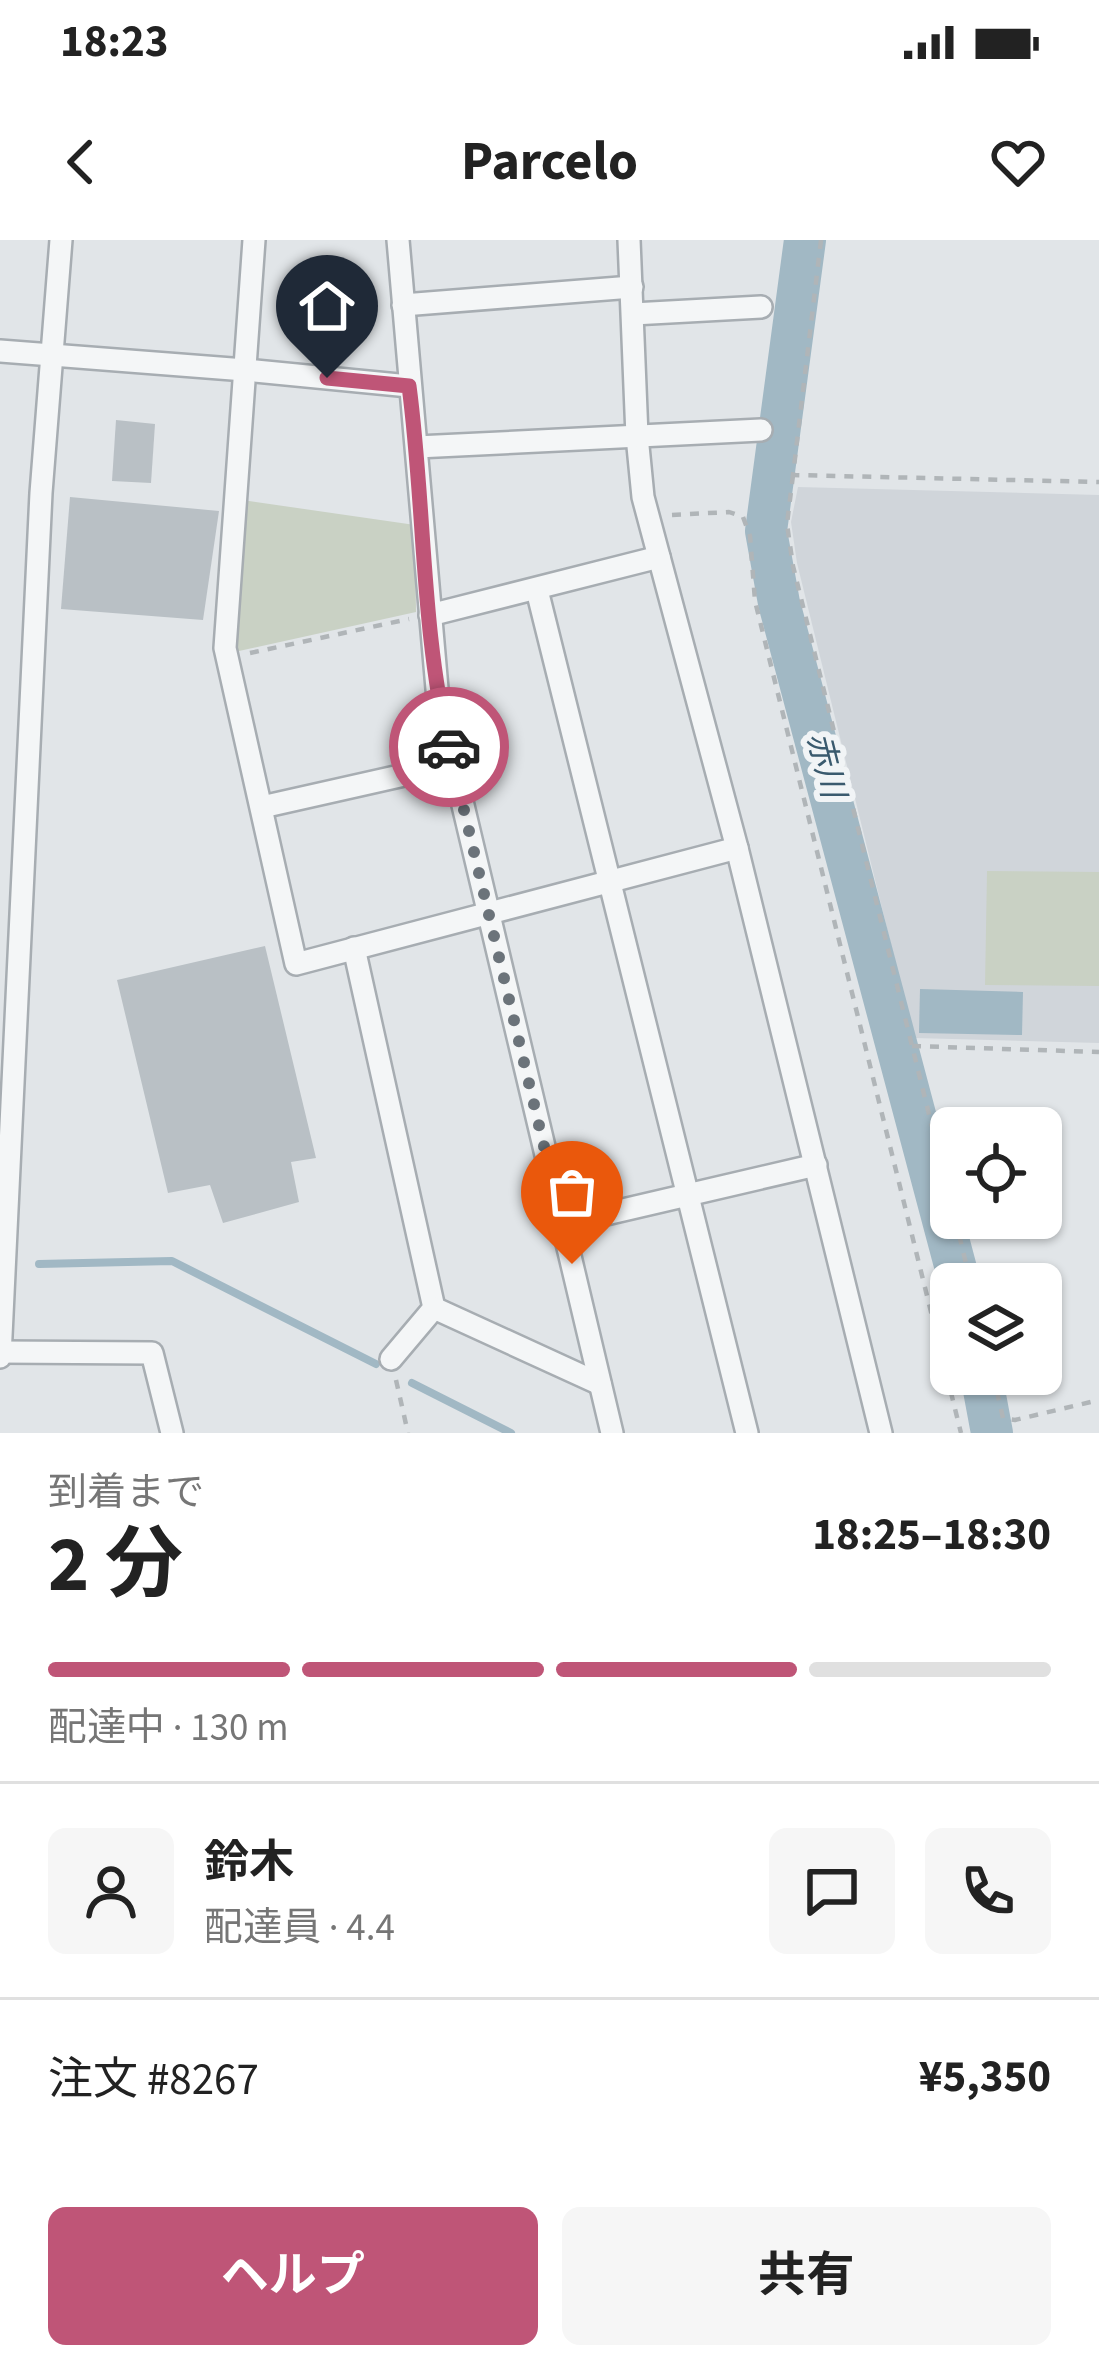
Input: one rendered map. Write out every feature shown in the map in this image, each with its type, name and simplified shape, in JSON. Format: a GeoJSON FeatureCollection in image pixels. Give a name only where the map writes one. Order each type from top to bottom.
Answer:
{"type":"FeatureCollection","features":[{"type":"Feature","properties":{"kind":"street"},"geometry":{"type":"LineString","coordinates":[[62,240],[40,493],[5,1161],[0,1353],[152,1353],[172,1433]]}},
{"type":"Feature","properties":{"kind":"street"},"geometry":{"type":"LineString","coordinates":[[254,240],[225,648],[296,964],[737,848]]}},
{"type":"Feature","properties":{"kind":"street"},"geometry":{"type":"LineString","coordinates":[[398,240],[438,700],[612,1433]]}},
{"type":"Feature","properties":{"kind":"street"},"geometry":{"type":"LineString","coordinates":[[629,240],[637,436],[646,507],[737,848],[881,1433]]}},
{"type":"Feature","properties":{"kind":"street"},"geometry":{"type":"LineString","coordinates":[[404,304],[632,287]]}},
{"type":"Feature","properties":{"kind":"street"},"geometry":{"type":"LineString","coordinates":[[633,314],[761,307]]}},
{"type":"Feature","properties":{"kind":"street"},"geometry":{"type":"LineString","coordinates":[[0,351],[409,386]]}},
{"type":"Feature","properties":{"kind":"street"},"geometry":{"type":"LineString","coordinates":[[417,447],[761,430]]}},
{"type":"Feature","properties":{"kind":"street"},"geometry":{"type":"LineString","coordinates":[[430,615],[658,557]]}},
{"type":"Feature","properties":{"kind":"street"},"geometry":{"type":"LineString","coordinates":[[537,590],[747,1433]]}},
{"type":"Feature","properties":{"kind":"street"},"geometry":{"type":"LineString","coordinates":[[262,807],[453,764]]}},
{"type":"Feature","properties":{"kind":"street"},"geometry":{"type":"LineString","coordinates":[[354,948],[434,1308]]}},
{"type":"Feature","properties":{"kind":"street"},"geometry":{"type":"LineString","coordinates":[[562,1224],[816,1165]]}},
{"type":"Feature","properties":{"kind":"street"},"geometry":{"type":"LineString","coordinates":[[391,1359],[434,1308]]}},
{"type":"Feature","properties":{"kind":"street"},"geometry":{"type":"LineString","coordinates":[[434,1308],[600,1384]]}},
{"type":"Feature","properties":{"kind":"path"},"geometry":{"type":"LineString","coordinates":[[820,240],[787,524],[793,566],[930,1118]]}},
{"type":"Feature","properties":{"kind":"path"},"geometry":{"type":"LineString","coordinates":[[790,433],[799,434]]}},
{"type":"Feature","properties":{"kind":"path"},"geometry":{"type":"LineString","coordinates":[[793,475],[1099,482]]}},
{"type":"Feature","properties":{"kind":"path"},"geometry":{"type":"LineString","coordinates":[[646,507],[729,512],[743,518],[750,536],[754,601],[962,1433]]}},
{"type":"Feature","properties":{"kind":"path"},"geometry":{"type":"LineString","coordinates":[[227,658],[430,615]]}},
{"type":"Feature","properties":{"kind":"path"},"geometry":{"type":"LineString","coordinates":[[912,1046],[1099,1052]]}},
{"type":"Feature","properties":{"kind":"path"},"geometry":{"type":"LineString","coordinates":[[391,1359],[408,1433]]}},
{"type":"Feature","properties":{"kind":"path"},"geometry":{"type":"LineString","coordinates":[[998,1395],[1003,1418],[1015,1420],[1099,1400]]}},
{"type":"Feature","properties":{"kind":"shaded area"},"geometry":{"type":"Polygon","coordinates":[[[798,487],[1099,495],[1099,1043],[914,1038],[797,563],[791,522],[798,487]]]}},
{"type":"Feature","properties":{"kind":"shaded area"},"geometry":{"type":"Polygon","coordinates":[[[235,499],[415,525],[416,612],[230,653],[235,499]]]}},
{"type":"Feature","properties":{"kind":"shaded area"},"geometry":{"type":"Polygon","coordinates":[[[987,871],[1099,872],[1099,986],[985,985],[987,871]]]}},
{"type":"Feature","properties":{"kind":"water"},"geometry":{"type":"Polygon","coordinates":[[[920,989],[1023,992],[1022,1035],[919,1033],[920,989]]]}},
{"type":"Feature","properties":{"kind":"building"},"geometry":{"type":"Polygon","coordinates":[[[116,420],[155,424],[151,483],[112,481],[116,420]]]}},
{"type":"Feature","properties":{"kind":"building"},"geometry":{"type":"Polygon","coordinates":[[[70,497],[219,511],[203,620],[61,609],[70,497]]]}},
{"type":"Feature","properties":{"kind":"building"},"geometry":{"type":"Polygon","coordinates":[[[265,946],[316,1158],[291,1162],[299,1202],[223,1223],[210,1185],[168,1193],[117,980],[265,946]]]}},
{"type":"Feature","properties":{"kind":"waterway","name":"赤川"},"geometry":{"type":"LineString","coordinates":[[805,240],[766,531],[779,603],[954,1263]]}},
{"type":"Feature","properties":{"kind":"waterway"},"geometry":{"type":"LineString","coordinates":[[39,1264],[172,1261],[376,1364]]}},
{"type":"Feature","properties":{"kind":"waterway"},"geometry":{"type":"LineString","coordinates":[[412,1383],[511,1433]]}},
{"type":"Feature","properties":{"kind":"waterway","name":"赤川"},"geometry":{"type":"LineString","coordinates":[[985,1395],[992,1433]]}},
{"type":"Feature","properties":{"kind":"way so far"},"geometry":{"type":"LineString","coordinates":[[449,747],[572,1264]]}},
{"type":"Feature","properties":{"kind":"route"},"geometry":{"type":"LineString","coordinates":[[327,378],[409,386],[438,700],[449,747]]}}]}
